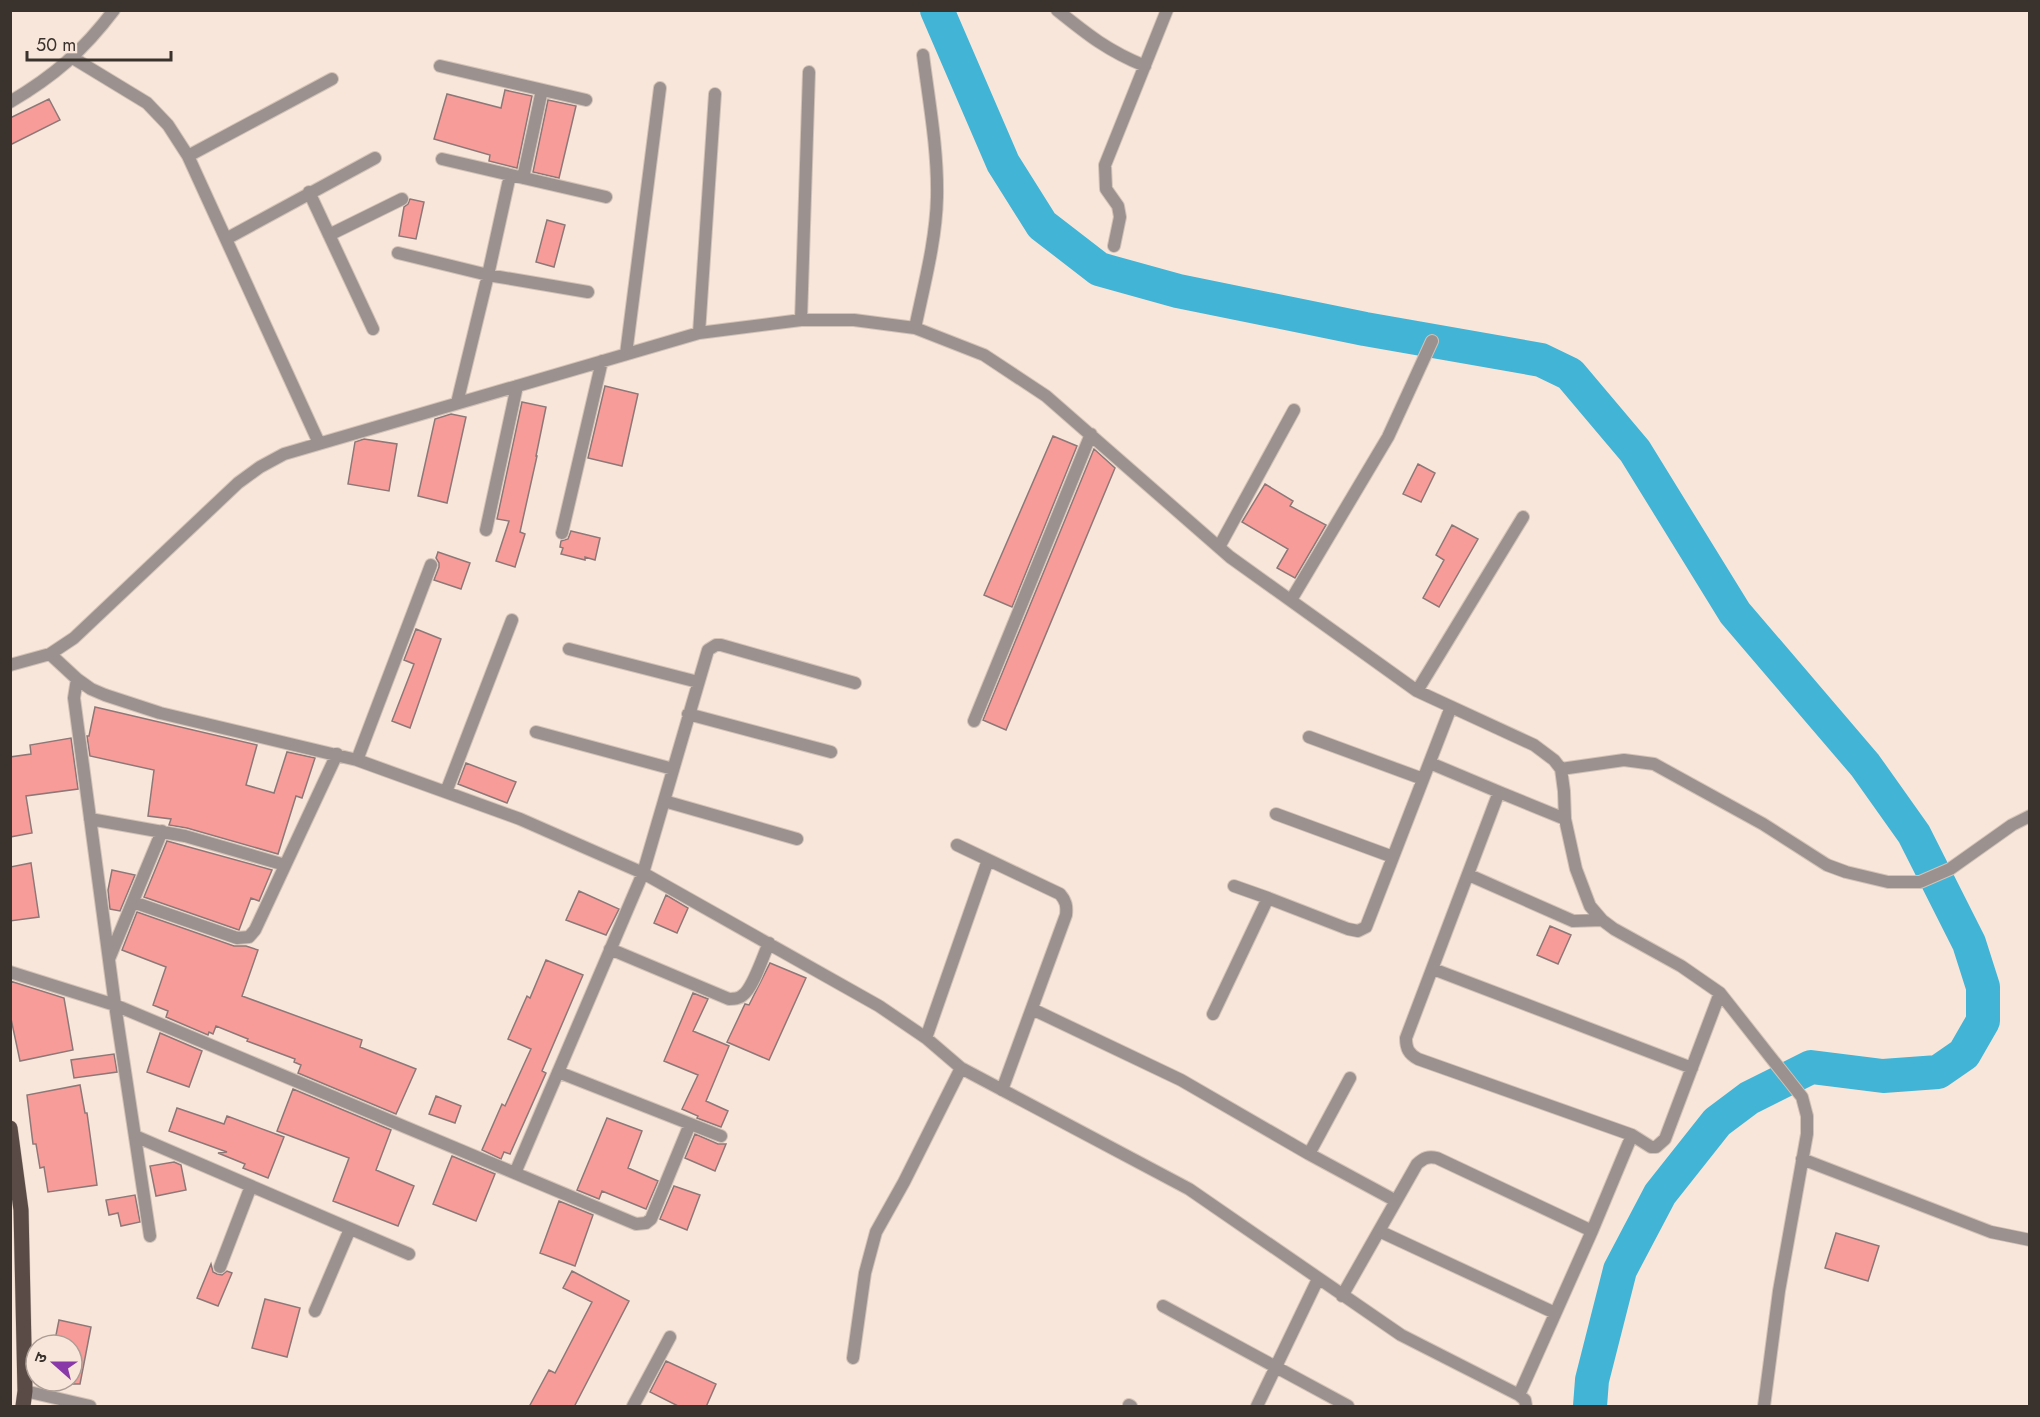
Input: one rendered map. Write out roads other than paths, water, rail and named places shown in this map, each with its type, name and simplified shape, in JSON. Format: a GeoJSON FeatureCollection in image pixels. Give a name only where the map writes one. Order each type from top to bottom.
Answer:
{"type":"FeatureCollection","features":[{"type":"Feature","properties":{"kind":"main road"},"geometry":{"type":"LineString","coordinates":[[10,1128],[21,1210],[24,1345]]}},
{"type":"Feature","properties":{"kind":"street"},"geometry":{"type":"LineString","coordinates":[[10,102],[45,82],[73,58],[114,10]]}},
{"type":"Feature","properties":{"kind":"street"},"geometry":{"type":"LineString","coordinates":[[1057,10],[1097,42],[1116,54],[1145,66]]}},
{"type":"Feature","properties":{"kind":"street"},"geometry":{"type":"LineString","coordinates":[[1114,246],[1120,217],[1118,206],[1106,189],[1105,165],[1167,10]]}},
{"type":"Feature","properties":{"kind":"street"},"geometry":{"type":"LineString","coordinates":[[915,328],[934,232],[937,197],[936,165],[923,55]]}},
{"type":"Feature","properties":{"kind":"street"},"geometry":{"type":"LineString","coordinates":[[73,58],[147,103],[168,125],[188,156],[319,443]]}},
{"type":"Feature","properties":{"kind":"street"},"geometry":{"type":"LineString","coordinates":[[440,66],[586,100]]}},
{"type":"Feature","properties":{"kind":"street"},"geometry":{"type":"LineString","coordinates":[[801,320],[809,72]]}},
{"type":"Feature","properties":{"kind":"street"},"geometry":{"type":"LineString","coordinates":[[188,156],[332,79]]}},
{"type":"Feature","properties":{"kind":"street"},"geometry":{"type":"LineString","coordinates":[[626,354],[660,88]]}},
{"type":"Feature","properties":{"kind":"street"},"geometry":{"type":"LineString","coordinates":[[523,178],[542,90]]}},
{"type":"Feature","properties":{"kind":"street"},"geometry":{"type":"LineString","coordinates":[[699,333],[715,94]]}},
{"type":"Feature","properties":{"kind":"street"},"geometry":{"type":"LineString","coordinates":[[226,239],[375,158]]}},
{"type":"Feature","properties":{"kind":"street"},"geometry":{"type":"LineString","coordinates":[[442,159],[606,196]]}},
{"type":"Feature","properties":{"kind":"street"},"geometry":{"type":"LineString","coordinates":[[457,403],[510,175]]}},
{"type":"Feature","properties":{"kind":"street"},"geometry":{"type":"LineString","coordinates":[[309,192],[373,329]]}},
{"type":"Feature","properties":{"kind":"street"},"geometry":{"type":"LineString","coordinates":[[329,235],[402,199]]}},
{"type":"Feature","properties":{"kind":"street"},"geometry":{"type":"LineString","coordinates":[[398,253],[488,275],[588,292]]}},
{"type":"Feature","properties":{"kind":"street"},"geometry":{"type":"LineString","coordinates":[[11,663],[50,654],[74,638],[238,483],[260,467],[284,454],[699,333],[801,320],[854,320],[915,328],[984,355],[1046,396],[1219,547],[1417,691],[1534,745],[1554,760],[1561,769],[1565,819],[1576,868],[1590,906],[1602,920],[1681,966],[1719,993],[1802,1097],[1807,1116],[1807,1134],[1779,1291],[1764,1407]]}},
{"type":"Feature","properties":{"kind":"street"},"geometry":{"type":"LineString","coordinates":[[1291,600],[1388,437],[1432,341]]}},
{"type":"Feature","properties":{"kind":"street"},"geometry":{"type":"LineString","coordinates":[[562,533],[602,361]]}},
{"type":"Feature","properties":{"kind":"street"},"geometry":{"type":"LineString","coordinates":[[486,530],[517,386]]}},
{"type":"Feature","properties":{"kind":"street"},"geometry":{"type":"LineString","coordinates":[[1219,547],[1294,410]]}},
{"type":"Feature","properties":{"kind":"street"},"geometry":{"type":"LineString","coordinates":[[974,721],[1091,434]]}},
{"type":"Feature","properties":{"kind":"street"},"geometry":{"type":"LineString","coordinates":[[1417,691],[1523,518]]}},
{"type":"Feature","properties":{"kind":"street"},"geometry":{"type":"LineString","coordinates":[[357,760],[431,565]]}},
{"type":"Feature","properties":{"kind":"street"},"geometry":{"type":"LineString","coordinates":[[447,792],[512,620]]}},
{"type":"Feature","properties":{"kind":"street"},"geometry":{"type":"LineString","coordinates":[[515,1173],[643,873],[708,650],[716,645],[855,683]]}},
{"type":"Feature","properties":{"kind":"street"},"geometry":{"type":"LineString","coordinates":[[569,649],[698,682]]}},
{"type":"Feature","properties":{"kind":"street"},"geometry":{"type":"LineString","coordinates":[[50,654],[77,679],[105,695],[160,712],[357,760],[520,819],[643,873],[879,1006],[926,1038],[960,1068],[1189,1189],[1401,1335],[1519,1395],[1525,1400],[1526,1407]]}},
{"type":"Feature","properties":{"kind":"street"},"geometry":{"type":"LineString","coordinates":[[77,679],[74,698],[115,1005],[150,1236]]}},
{"type":"Feature","properties":{"kind":"street"},"geometry":{"type":"LineString","coordinates":[[1234,886],[1348,929],[1358,931],[1366,927],[1451,707]]}},
{"type":"Feature","properties":{"kind":"street"},"geometry":{"type":"LineString","coordinates":[[688,714],[831,752]]}},
{"type":"Feature","properties":{"kind":"street"},"geometry":{"type":"LineString","coordinates":[[536,732],[673,769]]}},
{"type":"Feature","properties":{"kind":"street"},"geometry":{"type":"LineString","coordinates":[[1309,737],[1423,779]]}},
{"type":"Feature","properties":{"kind":"street"},"geometry":{"type":"LineString","coordinates":[[133,902],[237,938],[249,937],[255,930],[337,754]]}},
{"type":"Feature","properties":{"kind":"street"},"geometry":{"type":"LineString","coordinates":[[1561,769],[1624,760],[1654,764],[1753,819],[1827,865],[1888,882],[1920,882],[1950,869],[2012,825],[2030,816]]}},
{"type":"Feature","properties":{"kind":"street"},"geometry":{"type":"LineString","coordinates":[[1430,763],[1565,819]]}},
{"type":"Feature","properties":{"kind":"street"},"geometry":{"type":"LineString","coordinates":[[1499,792],[1406,1038],[1407,1050],[1411,1055],[1632,1135],[1651,1147],[1661,1144],[1719,993]]}},
{"type":"Feature","properties":{"kind":"street"},"geometry":{"type":"LineString","coordinates":[[664,801],[797,839]]}},
{"type":"Feature","properties":{"kind":"street"},"geometry":{"type":"LineString","coordinates":[[1276,814],[1393,857]]}},
{"type":"Feature","properties":{"kind":"street"},"geometry":{"type":"LineString","coordinates":[[90,819],[162,831],[285,865]]}},
{"type":"Feature","properties":{"kind":"street"},"geometry":{"type":"LineString","coordinates":[[109,960],[162,831]]}},
{"type":"Feature","properties":{"kind":"street"},"geometry":{"type":"LineString","coordinates":[[957,845],[1060,894],[1065,900],[1066,915],[1002,1090]]}},
{"type":"Feature","properties":{"kind":"street"},"geometry":{"type":"LineString","coordinates":[[926,1038],[988,860]]}},
{"type":"Feature","properties":{"kind":"street"},"geometry":{"type":"LineString","coordinates":[[1469,875],[1573,921],[1602,920]]}},
{"type":"Feature","properties":{"kind":"street"},"geometry":{"type":"LineString","coordinates":[[1213,1014],[1268,898]]}},
{"type":"Feature","properties":{"kind":"street"},"geometry":{"type":"LineString","coordinates":[[610,949],[729,999],[736,999],[744,995],[749,988],[769,943]]}},
{"type":"Feature","properties":{"kind":"street"},"geometry":{"type":"LineString","coordinates":[[1432,969],[1692,1068]]}},
{"type":"Feature","properties":{"kind":"street"},"geometry":{"type":"LineString","coordinates":[[10,972],[115,1005],[636,1224],[641,1225],[651,1219],[690,1124]]}},
{"type":"Feature","properties":{"kind":"street"},"geometry":{"type":"LineString","coordinates":[[1032,1009],[1181,1080],[1309,1154],[1396,1200]]}},
{"type":"Feature","properties":{"kind":"street"},"geometry":{"type":"LineString","coordinates":[[853,1358],[865,1273],[876,1232],[904,1182],[960,1068]]}},
{"type":"Feature","properties":{"kind":"street"},"geometry":{"type":"LineString","coordinates":[[558,1072],[721,1136]]}},
{"type":"Feature","properties":{"kind":"street"},"geometry":{"type":"LineString","coordinates":[[1309,1154],[1350,1078]]}},
{"type":"Feature","properties":{"kind":"street"},"geometry":{"type":"LineString","coordinates":[[1519,1395],[1632,1135]]}},
{"type":"Feature","properties":{"kind":"street"},"geometry":{"type":"LineString","coordinates":[[135,1136],[409,1254]]}},
{"type":"Feature","properties":{"kind":"street"},"geometry":{"type":"LineString","coordinates":[[1342,1296],[1417,1164],[1430,1156],[1592,1231]]}},
{"type":"Feature","properties":{"kind":"street"},"geometry":{"type":"LineString","coordinates":[[1802,1160],[1991,1232],[2030,1240]]}},
{"type":"Feature","properties":{"kind":"street"},"geometry":{"type":"LineString","coordinates":[[220,1267],[251,1186]]}},
{"type":"Feature","properties":{"kind":"street"},"geometry":{"type":"LineString","coordinates":[[315,1311],[350,1229]]}},
{"type":"Feature","properties":{"kind":"street"},"geometry":{"type":"LineString","coordinates":[[1379,1231],[1556,1313]]}},
{"type":"Feature","properties":{"kind":"street"},"geometry":{"type":"LineString","coordinates":[[1257,1407],[1318,1280]]}},
{"type":"Feature","properties":{"kind":"street"},"geometry":{"type":"LineString","coordinates":[[1163,1306],[1348,1407]]}},
{"type":"Feature","properties":{"kind":"street"},"geometry":{"type":"LineString","coordinates":[[633,1407],[670,1337]]}},
{"type":"Feature","properties":{"kind":"street"},"geometry":{"type":"LineString","coordinates":[[36,1393],[90,1407]]}},
{"type":"Feature","properties":{"kind":"waterway"},"geometry":{"type":"LineString","coordinates":[[937,10],[1003,163],[1042,225],[1099,269],[1178,291],[1365,329],[1541,360],[1570,374],[1635,451],[1735,613],[1865,765],[1914,834],[1969,943],[1983,987],[1983,1021],[1964,1054],[1938,1072],[1883,1076],[1811,1067],[1749,1098],[1717,1122],[1660,1194],[1620,1270],[1592,1380],[1590,1406]]}}]}
